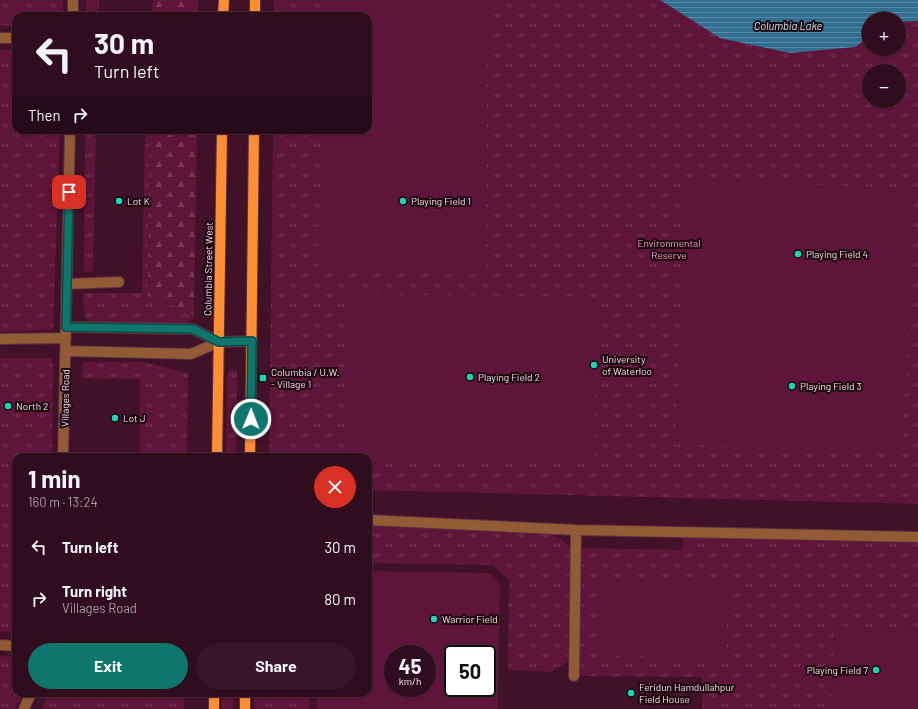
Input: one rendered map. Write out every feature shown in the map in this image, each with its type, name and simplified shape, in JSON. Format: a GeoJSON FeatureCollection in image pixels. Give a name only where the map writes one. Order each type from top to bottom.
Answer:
{"type":"FeatureCollection","features":[{"type":"Feature","properties":{"kind":"main road"},"geometry":{"type":"LineString","coordinates":[[223,12],[224,0]]}},
{"type":"Feature","properties":{"kind":"main road"},"geometry":{"type":"LineString","coordinates":[[255,0],[255,12]]}},
{"type":"Feature","properties":{"kind":"main road","name":"Columbia Street West"},"geometry":{"type":"LineString","coordinates":[[217,453],[222,134]]}},
{"type":"Feature","properties":{"kind":"main road"},"geometry":{"type":"LineString","coordinates":[[250,453],[254,134]]}},
{"type":"Feature","properties":{"kind":"main road"},"geometry":{"type":"LineString","coordinates":[[214,697],[214,709]]}},
{"type":"Feature","properties":{"kind":"main road"},"geometry":{"type":"LineString","coordinates":[[245,697],[245,709]]}},
{"type":"Feature","properties":{"kind":"lane"},"geometry":{"type":"LineString","coordinates":[[73,0],[73,12]]}},
{"type":"Feature","properties":{"kind":"lane"},"geometry":{"type":"LineString","coordinates":[[0,38],[12,38]]}},
{"type":"Feature","properties":{"kind":"lane","name":"Villages Road"},"geometry":{"type":"LineString","coordinates":[[64,453],[70,134]]}},
{"type":"Feature","properties":{"kind":"lane"},"geometry":{"type":"LineString","coordinates":[[67,284],[119,282]]}},
{"type":"Feature","properties":{"kind":"lane"},"geometry":{"type":"LineString","coordinates":[[66,327],[193,329],[219,342]]}},
{"type":"Feature","properties":{"kind":"lane"},"geometry":{"type":"LineString","coordinates":[[0,339],[66,338]]}},
{"type":"Feature","properties":{"kind":"lane"},"geometry":{"type":"LineString","coordinates":[[66,351],[192,354],[219,342],[252,341]]}},
{"type":"Feature","properties":{"kind":"lane"},"geometry":{"type":"LineString","coordinates":[[372,520],[576,530],[918,537]]}},
{"type":"Feature","properties":{"kind":"lane"},"geometry":{"type":"LineString","coordinates":[[574,676],[576,530]]}},
{"type":"Feature","properties":{"kind":"lane"},"geometry":{"type":"LineString","coordinates":[[0,645],[12,646]]}},
{"type":"Feature","properties":{"kind":"lane"},"geometry":{"type":"LineString","coordinates":[[24,709],[29,697]]}},
{"type":"Feature","properties":{"kind":"green space"},"geometry":{"type":"Polygon","coordinates":[[[0,0],[63,0],[63,12],[12,12],[12,26],[0,25],[0,0]]]}},
{"type":"Feature","properties":{"kind":"green space"},"geometry":{"type":"Polygon","coordinates":[[[86,0],[99,0],[98,12],[86,12],[86,0]]]}},
{"type":"Feature","properties":{"kind":"green space"},"geometry":{"type":"Polygon","coordinates":[[[153,0],[198,0],[198,12],[152,12],[153,0]]]}},
{"type":"Feature","properties":{"kind":"green space","name":"Environmental Reserve"},"geometry":{"type":"Polygon","coordinates":[[[274,0],[918,0],[918,504],[372,490],[372,453],[269,453],[273,134],[372,134],[372,12],[274,12],[274,0]]]}},
{"type":"Feature","properties":{"kind":"green space","name":"Playing Field 1"},"geometry":{"type":"Polygon","coordinates":[[[323,0],[488,0],[485,274],[319,272],[321,134],[372,134],[372,12],[323,12],[323,0]]]}},
{"type":"Feature","properties":{"kind":"green space"},"geometry":{"type":"Polygon","coordinates":[[[0,50],[12,50],[12,134],[60,134],[53,330],[0,332],[0,50]]]}},
{"type":"Feature","properties":{"kind":"green space"},"geometry":{"type":"Polygon","coordinates":[[[85,134],[96,134],[93,271],[84,272],[85,134]]]}},
{"type":"Feature","properties":{"kind":"green space"},"geometry":{"type":"Polygon","coordinates":[[[145,134],[150,134],[148,296],[194,314],[194,318],[186,325],[93,323],[86,319],[83,293],[142,293],[145,134]]]}},
{"type":"Feature","properties":{"kind":"green space"},"geometry":{"type":"Polygon","coordinates":[[[150,134],[197,134],[194,314],[148,296],[150,134]]]}},
{"type":"Feature","properties":{"kind":"green space"},"geometry":{"type":"Polygon","coordinates":[[[687,179],[914,189],[902,454],[675,444],[687,179]]]}},
{"type":"Feature","properties":{"kind":"green space","name":"Playing Field 2"},"geometry":{"type":"Polygon","coordinates":[[[346,294],[597,297],[594,464],[372,461],[372,453],[344,453],[346,294]]]}},
{"type":"Feature","properties":{"kind":"green space"},"geometry":{"type":"Polygon","coordinates":[[[0,358],[53,358],[52,453],[12,453],[12,631],[0,632],[0,358]]]}},
{"type":"Feature","properties":{"kind":"green space"},"geometry":{"type":"Polygon","coordinates":[[[83,362],[144,362],[188,373],[187,453],[140,453],[140,379],[81,378],[83,362]]]}},
{"type":"Feature","properties":{"kind":"green space"},"geometry":{"type":"Polygon","coordinates":[[[231,369],[236,370],[237,373],[236,453],[226,453],[227,372],[231,369]]]}},
{"type":"Feature","properties":{"kind":"green space"},"geometry":{"type":"Polygon","coordinates":[[[372,523],[532,530],[549,534],[563,541],[571,549],[568,661],[551,672],[508,670],[509,580],[493,565],[372,563],[372,523]]]}},
{"type":"Feature","properties":{"kind":"green space"},"geometry":{"type":"Polygon","coordinates":[[[683,536],[918,541],[918,630],[835,627],[831,709],[702,709],[702,677],[577,676],[581,551],[585,548],[682,550],[683,536]]]}},
{"type":"Feature","properties":{"kind":"green space","name":"Warrior Field"},"geometry":{"type":"Polygon","coordinates":[[[372,571],[490,573],[500,583],[498,709],[317,709],[317,697],[372,697],[372,571]]]}},
{"type":"Feature","properties":{"kind":"green space"},"geometry":{"type":"Polygon","coordinates":[[[599,580],[728,584],[726,658],[597,655],[599,580]]]}},
{"type":"Feature","properties":{"kind":"green space","name":"Playing Field 7"},"geometry":{"type":"Polygon","coordinates":[[[835,626],[918,630],[918,709],[831,709],[835,626]]]}},
{"type":"Feature","properties":{"kind":"green space"},"geometry":{"type":"Polygon","coordinates":[[[0,656],[12,657],[12,697],[21,697],[21,699],[14,709],[0,709],[0,656]]]}},
{"type":"Feature","properties":{"kind":"green space"},"geometry":{"type":"Polygon","coordinates":[[[47,697],[184,697],[184,709],[41,709],[47,697]]]}},
{"type":"Feature","properties":{"kind":"green space"},"geometry":{"type":"Polygon","coordinates":[[[222,697],[233,697],[233,709],[222,709],[222,697]]]}},
{"type":"Feature","properties":{"kind":"green space"},"geometry":{"type":"Polygon","coordinates":[[[254,697],[310,697],[309,709],[254,709],[254,697]]]}},
{"type":"Feature","properties":{"kind":"water","name":"Columbia Lake"},"geometry":{"type":"Polygon","coordinates":[[[660,0],[918,0],[918,21],[906,22],[906,12],[862,12],[862,42],[855,47],[790,53],[720,38],[660,0]]]}},
{"type":"Feature","properties":{"kind":"place","name":"Lot K"},"geometry":{"type":"Point","coordinates":[119,201]}},
{"type":"Feature","properties":{"kind":"place","name":"Playing Field 1"},"geometry":{"type":"Point","coordinates":[403,201]}},
{"type":"Feature","properties":{"kind":"place","name":"Playing Field 4"},"geometry":{"type":"Point","coordinates":[798,254]}},
{"type":"Feature","properties":{"kind":"place","name":"University of Waterloo"},"geometry":{"type":"Point","coordinates":[594,365]}},
{"type":"Feature","properties":{"kind":"place","name":"Playing Field 2"},"geometry":{"type":"Point","coordinates":[470,377]}},
{"type":"Feature","properties":{"kind":"place","name":"Columbia / U.W. - Village 1"},"geometry":{"type":"Point","coordinates":[263,378]}},
{"type":"Feature","properties":{"kind":"place","name":"Playing Field 3"},"geometry":{"type":"Point","coordinates":[792,386]}},
{"type":"Feature","properties":{"kind":"place","name":"North 2"},"geometry":{"type":"Point","coordinates":[8,406]}},
{"type":"Feature","properties":{"kind":"place","name":"Lot J"},"geometry":{"type":"Point","coordinates":[115,418]}},
{"type":"Feature","properties":{"kind":"place","name":"Warrior Field"},"geometry":{"type":"Point","coordinates":[434,619]}},
{"type":"Feature","properties":{"kind":"place","name":"Playing Field 7"},"geometry":{"type":"Point","coordinates":[876,670]}},
{"type":"Feature","properties":{"kind":"place","name":"Feridun Hamdullahpur Field House"},"geometry":{"type":"Point","coordinates":[631,693]}},
{"type":"Feature","properties":{"kind":"route"},"geometry":{"type":"LineString","coordinates":[[69,192],[66,327],[193,329],[219,342],[252,341],[251,419]]}}]}
